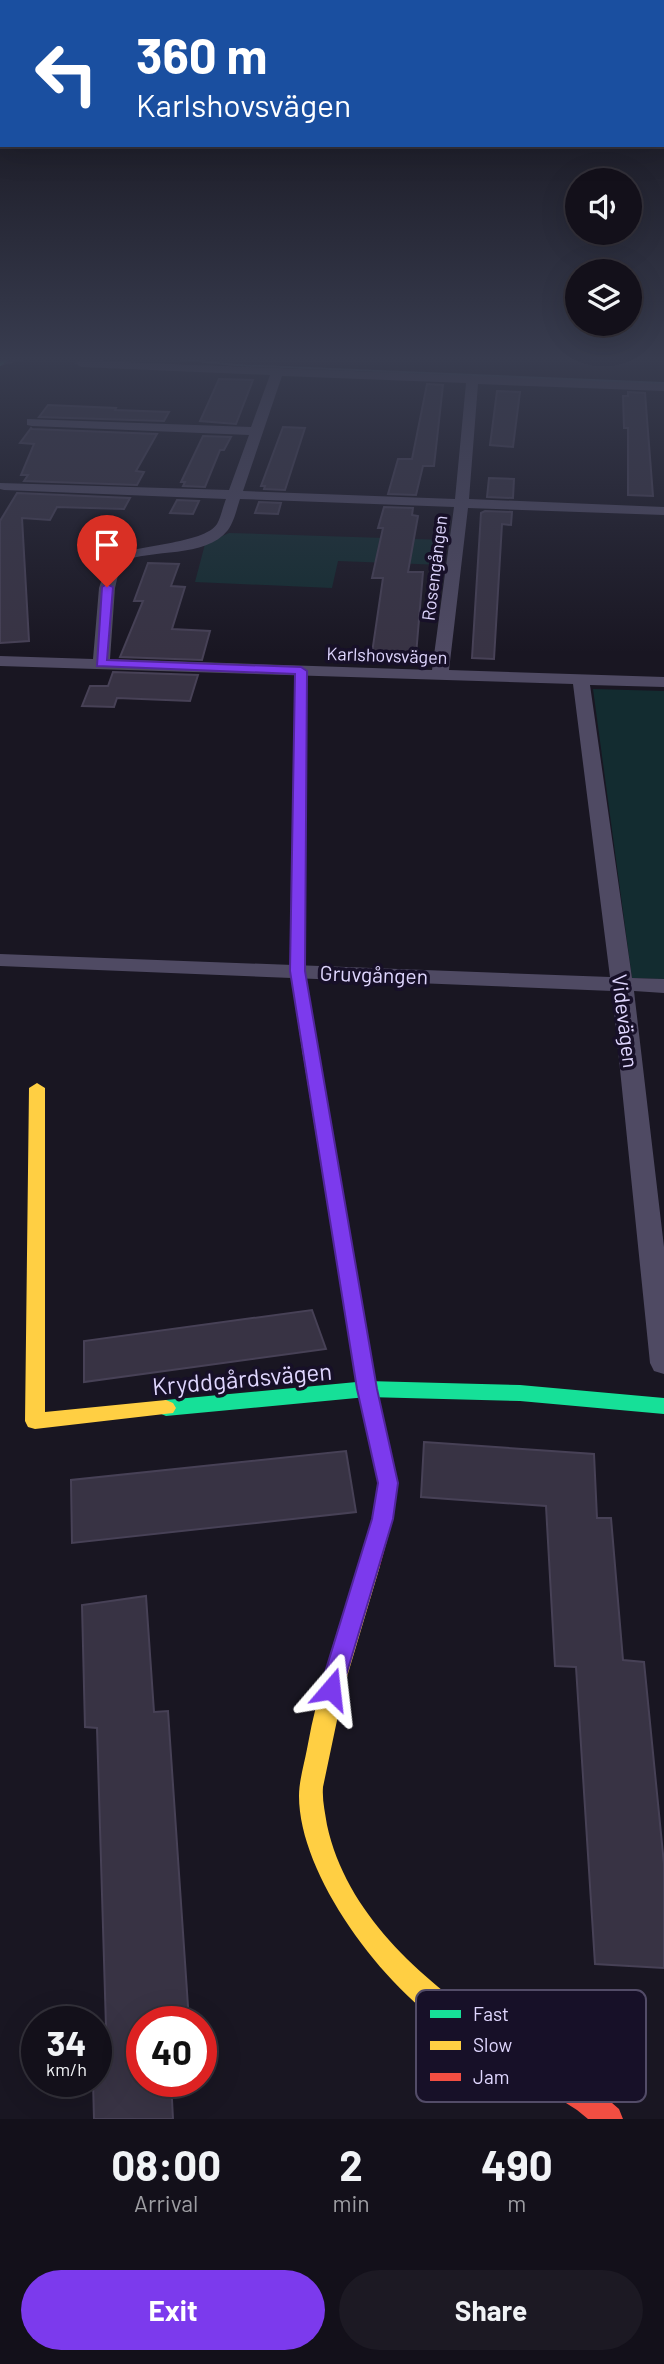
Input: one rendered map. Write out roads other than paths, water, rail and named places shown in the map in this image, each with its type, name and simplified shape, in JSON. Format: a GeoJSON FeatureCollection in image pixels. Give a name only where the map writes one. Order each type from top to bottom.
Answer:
{"type":"FeatureCollection","features":[{"type":"Feature","properties":{"kind":"street"},"geometry":{"type":"LineString","coordinates":[[101,663],[107,587],[114,560],[140,549],[211,537],[223,527],[248,455]]}},
{"type":"Feature","properties":{"kind":"street","name":"Rosengången"},"geometry":{"type":"LineString","coordinates":[[440,676],[465,455]]}},
{"type":"Feature","properties":{"kind":"street"},"geometry":{"type":"LineString","coordinates":[[4,485],[664,511]]}},
{"type":"Feature","properties":{"kind":"street","name":"Karlshovsvägen"},"geometry":{"type":"LineString","coordinates":[[0,663],[101,663],[664,682]]}},
{"type":"Feature","properties":{"kind":"street"},"geometry":{"type":"LineString","coordinates":[[301,671],[297,971],[367,1389],[388,1483],[383,1519],[324,1713],[310,1801],[326,1863],[360,1924],[404,1976],[421,1990]]}},
{"type":"Feature","properties":{"kind":"street","name":"Videvägen"},"geometry":{"type":"LineString","coordinates":[[581,680],[622,983],[664,1363]]}},
{"type":"Feature","properties":{"kind":"street","name":"Gruvgången"},"geometry":{"type":"LineString","coordinates":[[0,960],[664,986]]}},
{"type":"Feature","properties":{"kind":"street","name":"Kryddgårdsvägen"},"geometry":{"type":"LineString","coordinates":[[37,1088],[35,1421],[367,1389],[520,1393],[664,1406]]}},
{"type":"Feature","properties":{"kind":"street"},"geometry":{"type":"LineString","coordinates":[[589,2102],[609,2119]]}}]}
